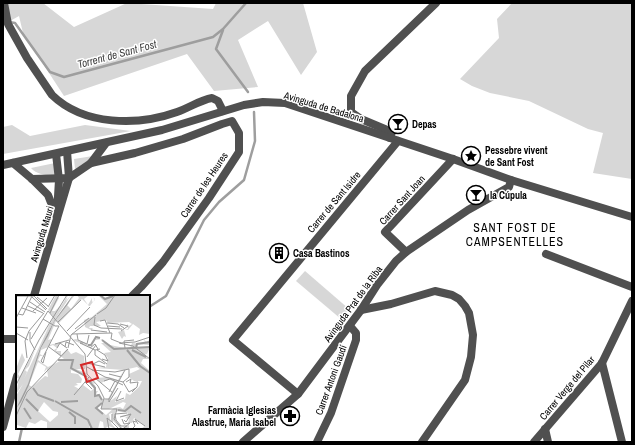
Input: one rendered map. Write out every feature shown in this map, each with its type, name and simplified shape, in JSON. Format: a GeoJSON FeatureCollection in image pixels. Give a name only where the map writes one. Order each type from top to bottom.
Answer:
{"type":"FeatureCollection","features":[{"type":"Feature","properties":{"kind":"street"},"geometry":{"type":"LineString","coordinates":[[4,3],[8,20],[27,58],[52,95],[63,104],[75,110],[107,120],[136,121],[162,117],[212,98],[218,101],[223,111]]}},
{"type":"Feature","properties":{"kind":"street"},"geometry":{"type":"LineString","coordinates":[[394,139],[392,132],[361,119],[351,112],[351,96],[365,71],[436,3]]}},
{"type":"Feature","properties":{"kind":"street","name":"Avinguda de Badalona"},"geometry":{"type":"LineString","coordinates":[[3,165],[162,130],[223,111],[263,102],[285,103],[511,180],[632,217]]}},
{"type":"Feature","properties":{"kind":"street","name":"Carrer de les Heures"},"geometry":{"type":"LineString","coordinates":[[69,178],[91,163],[135,153],[183,139],[232,121],[240,133],[239,152],[209,198],[163,262],[133,295]]}},
{"type":"Feature","properties":{"kind":"street","name":"Carrer de Sant Isidre"},"geometry":{"type":"LineString","coordinates":[[298,394],[233,340],[394,139]]}},
{"type":"Feature","properties":{"kind":"street"},"geometry":{"type":"LineString","coordinates":[[91,163],[106,143]]}},
{"type":"Feature","properties":{"kind":"street"},"geometry":{"type":"LineString","coordinates":[[32,179],[59,180],[69,178],[67,152]]}},
{"type":"Feature","properties":{"kind":"street"},"geometry":{"type":"LineString","coordinates":[[56,154],[59,180],[57,218]]}},
{"type":"Feature","properties":{"kind":"street","name":"Carrer Sant Joan"},"geometry":{"type":"LineString","coordinates":[[406,252],[384,232],[453,159]]}},
{"type":"Feature","properties":{"kind":"street"},"geometry":{"type":"LineString","coordinates":[[13,163],[48,195],[57,218]]}},
{"type":"Feature","properties":{"kind":"street","name":"Avinguda Mauri"},"geometry":{"type":"LineString","coordinates":[[34,295],[69,178]]}},
{"type":"Feature","properties":{"kind":"street","name":"Avinguda Prat de la Riba"},"geometry":{"type":"LineString","coordinates":[[243,442],[298,394],[350,326],[381,279],[406,252],[468,210],[509,187],[511,180]]}},
{"type":"Feature","properties":{"kind":"street"},"geometry":{"type":"LineString","coordinates":[[546,254],[632,287]]}},
{"type":"Feature","properties":{"kind":"street"},"geometry":{"type":"LineString","coordinates":[[361,310],[391,304],[435,291],[452,295],[460,299],[469,313],[473,335],[471,357],[465,380],[422,442]]}},
{"type":"Feature","properties":{"kind":"street","name":"Carrer Verge del Pilar"},"geometry":{"type":"LineString","coordinates":[[534,442],[602,363],[632,301]]}},
{"type":"Feature","properties":{"kind":"street","name":"Carrer Antoni Gaudí"},"geometry":{"type":"LineString","coordinates":[[317,442],[331,413],[356,340],[356,333],[350,326]]}},
{"type":"Feature","properties":{"kind":"street"},"geometry":{"type":"LineString","coordinates":[[3,339],[16,340]]}},
{"type":"Feature","properties":{"kind":"street"},"geometry":{"type":"LineString","coordinates":[[602,363],[622,442]]}},
{"type":"Feature","properties":{"kind":"street"},"geometry":{"type":"LineString","coordinates":[[3,427],[16,380]]}},
{"type":"Feature","properties":{"kind":"street"},"geometry":{"type":"LineString","coordinates":[[545,429],[548,442]]}},
{"type":"Feature","properties":{"kind":"shaded area"},"geometry":{"type":"Polygon","coordinates":[[[3,3],[43,3],[74,27],[127,3],[213,9],[216,3],[303,3],[317,52],[301,75],[268,21],[238,40],[258,87],[214,91],[187,54],[64,96],[23,33],[19,16],[3,25],[3,3]]]}},
{"type":"Feature","properties":{"kind":"shaded area"},"geometry":{"type":"Polygon","coordinates":[[[512,3],[632,3],[632,179],[593,173],[603,133],[588,129],[529,101],[490,93],[472,86],[460,79],[499,38],[497,19],[512,3]]]}},
{"type":"Feature","properties":{"kind":"shaded area"},"geometry":{"type":"Polygon","coordinates":[[[12,125],[30,136],[85,125],[131,131],[3,154],[3,127],[12,125]]]}},
{"type":"Feature","properties":{"kind":"shaded area"},"geometry":{"type":"Polygon","coordinates":[[[93,156],[92,158],[75,169],[74,159],[93,156]]]}},
{"type":"Feature","properties":{"kind":"shaded area"},"geometry":{"type":"Polygon","coordinates":[[[55,163],[57,175],[43,174],[36,172],[31,168],[55,163]]]}},
{"type":"Feature","properties":{"kind":"shaded area"},"geometry":{"type":"Polygon","coordinates":[[[305,271],[349,309],[341,319],[296,281],[305,271]]]}},
{"type":"Feature","properties":{"kind":"waterway","name":"Torrent de Sant Fost"},"geometry":{"type":"LineString","coordinates":[[3,21],[15,23],[50,72],[64,77],[213,37],[223,29],[246,3]]}},
{"type":"Feature","properties":{"kind":"waterway"},"geometry":{"type":"LineString","coordinates":[[223,30],[216,49],[248,92]]}},
{"type":"Feature","properties":{"kind":"waterway"},"geometry":{"type":"LineString","coordinates":[[150,306],[166,296],[204,220],[219,202],[244,180],[255,141],[254,112]]}},
{"type":"Feature","properties":{"kind":"waterway"},"geometry":{"type":"LineString","coordinates":[[19,442],[22,429]]}},
{"type":"Feature","properties":{"kind":"place","name":"Depas"},"geometry":{"type":"Point","coordinates":[398,124]}},
{"type":"Feature","properties":{"kind":"place","name":"Pessebre vivent de Sant Fost"},"geometry":{"type":"Point","coordinates":[471,156]}},
{"type":"Feature","properties":{"kind":"place","name":"la Cúpula"},"geometry":{"type":"Point","coordinates":[476,195]}},
{"type":"Feature","properties":{"kind":"place","name":"Casa Bastinos"},"geometry":{"type":"Point","coordinates":[279,253]}},
{"type":"Feature","properties":{"kind":"place","name":"Farmàcia Iglesias Alastrue, Maria Isabel"},"geometry":{"type":"Point","coordinates":[290,416]}},
{"type":"Feature","properties":{"kind":"district","name":"SANT FOST DE CAMPSENTELLES"},"geometry":{"type":"Point","coordinates":[515,235]}}]}
